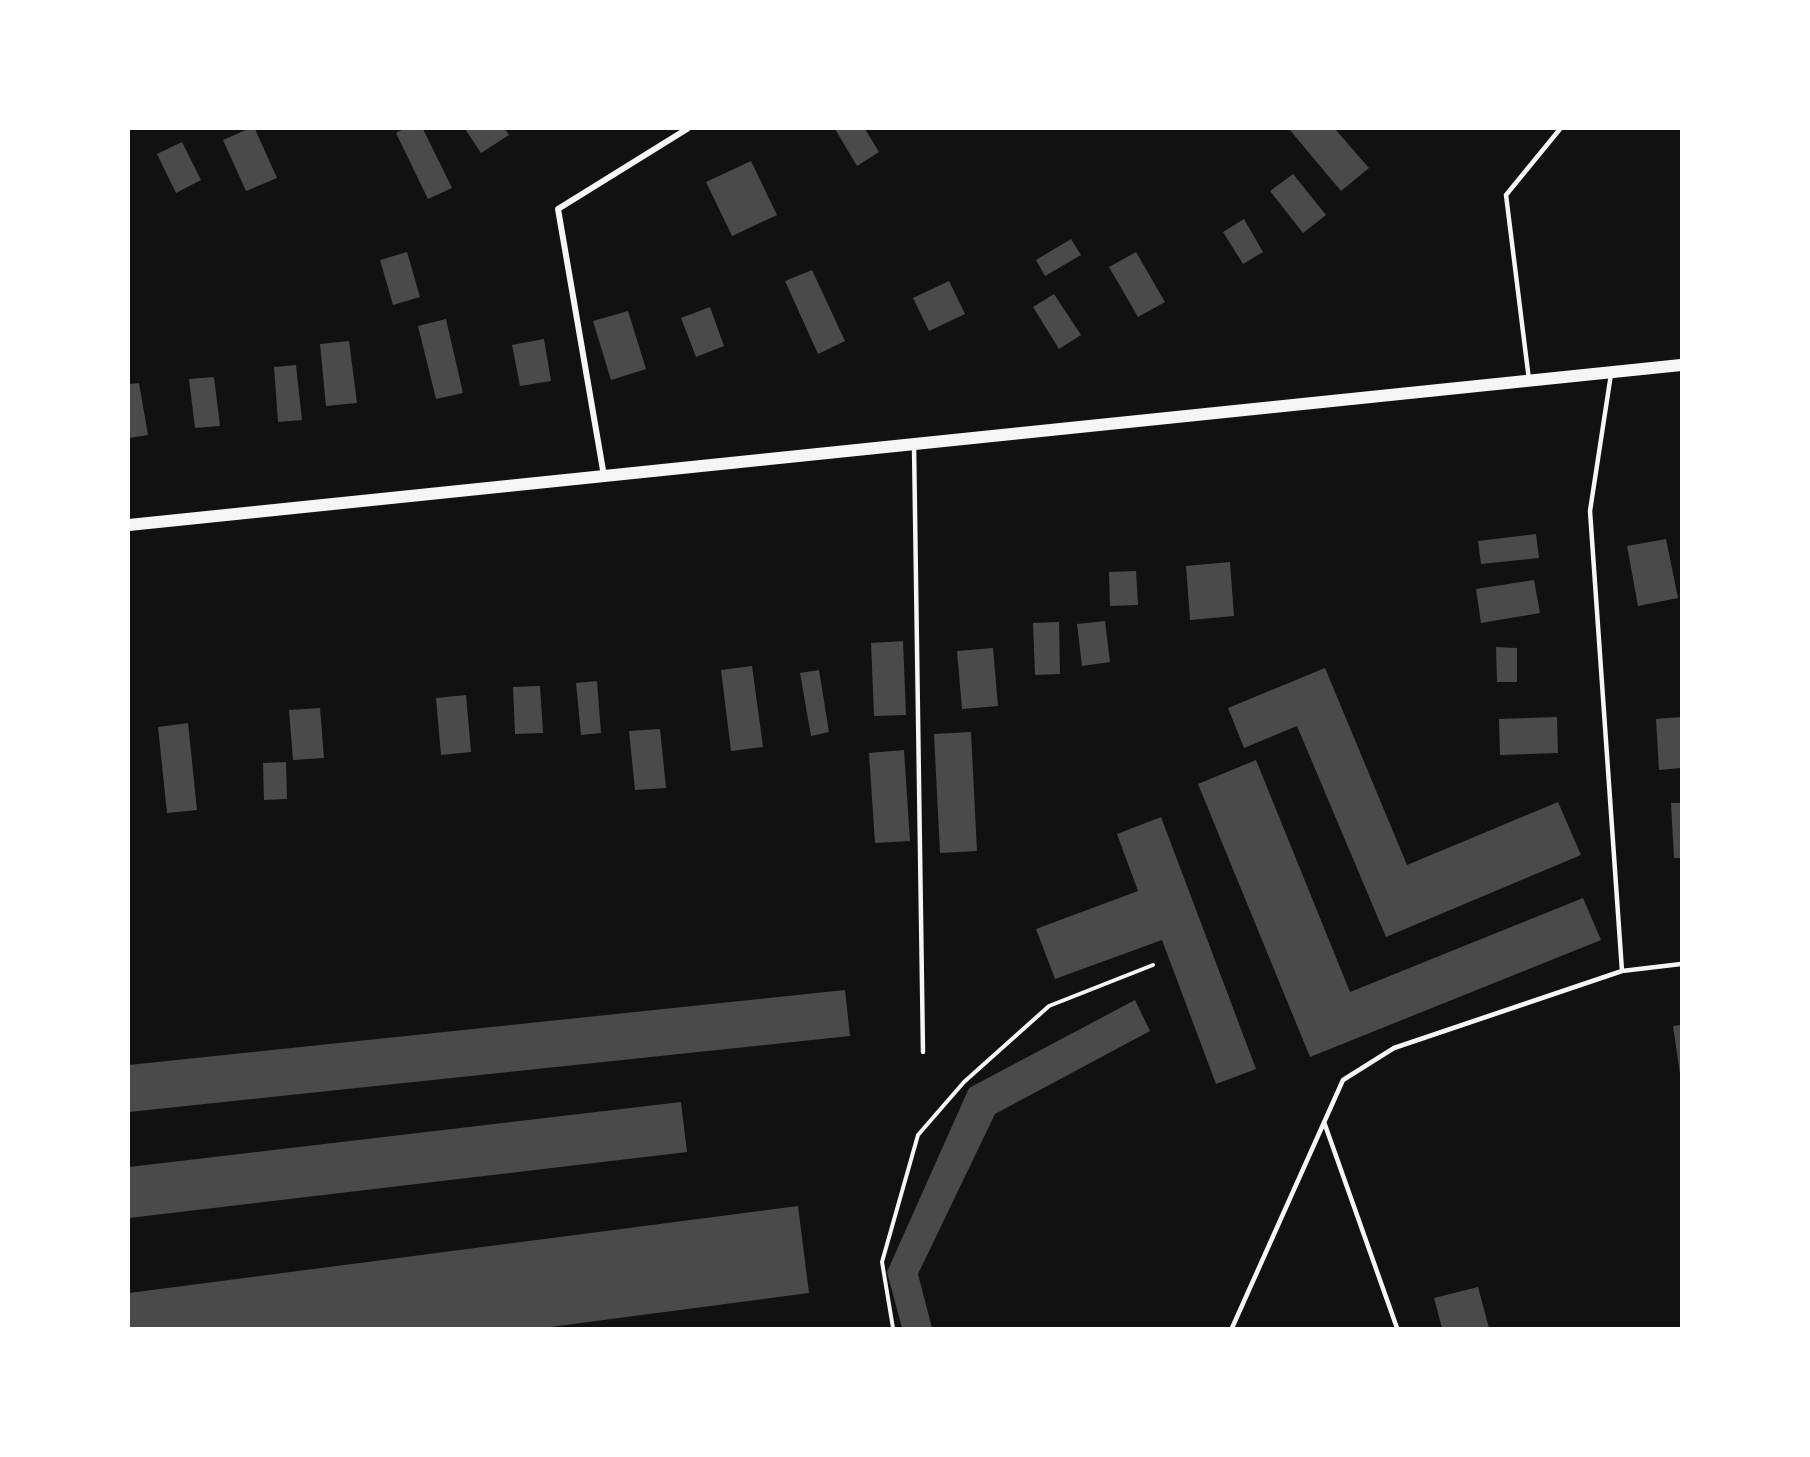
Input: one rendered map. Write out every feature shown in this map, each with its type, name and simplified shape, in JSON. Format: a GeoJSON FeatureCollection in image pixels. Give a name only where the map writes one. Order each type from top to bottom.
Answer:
{"type":"FeatureCollection","features":[{"type":"Feature","properties":{"kind":"main road"},"geometry":{"type":"LineString","coordinates":[[129,525],[1681,365]]}},
{"type":"Feature","properties":{"kind":"street"},"geometry":{"type":"LineString","coordinates":[[604,476],[558,209],[687,129]]}},
{"type":"Feature","properties":{"kind":"lane"},"geometry":{"type":"LineString","coordinates":[[1529,380],[1506,195],[1560,129]]}},
{"type":"Feature","properties":{"kind":"lane"},"geometry":{"type":"LineString","coordinates":[[1612,372],[1590,511],[1622,971]]}},
{"type":"Feature","properties":{"kind":"lane"},"geometry":{"type":"LineString","coordinates":[[914,444],[924,1052]]}},
{"type":"Feature","properties":{"kind":"lane"},"geometry":{"type":"LineString","coordinates":[[1232,1328],[1342,1080],[1394,1048],[1622,971],[1681,964]]}},
{"type":"Feature","properties":{"kind":"lane"},"geometry":{"type":"LineString","coordinates":[[1324,1122],[1396,1328]]}},
{"type":"Feature","properties":{"kind":"path"},"geometry":{"type":"LineString","coordinates":[[893,1328],[882,1262],[918,1136],[963,1082],[1049,1006],[1153,965]]}},
{"type":"Feature","properties":{"kind":"building"},"geometry":{"type":"Polygon","coordinates":[[[248,129],[255,129],[277,178],[246,191],[223,140],[248,129]]]}},
{"type":"Feature","properties":{"kind":"building"},"geometry":{"type":"Polygon","coordinates":[[[404,129],[423,129],[452,188],[428,199],[396,133],[404,129]]]}},
{"type":"Feature","properties":{"kind":"building"},"geometry":{"type":"Polygon","coordinates":[[[465,129],[505,129],[509,135],[481,153],[465,129]]]}},
{"type":"Feature","properties":{"kind":"building"},"geometry":{"type":"Polygon","coordinates":[[[835,129],[865,129],[879,152],[857,166],[835,129]]]}},
{"type":"Feature","properties":{"kind":"building"},"geometry":{"type":"Polygon","coordinates":[[[1289,129],[1335,129],[1369,168],[1341,191],[1289,129]]]}},
{"type":"Feature","properties":{"kind":"building"},"geometry":{"type":"Polygon","coordinates":[[[182,142],[201,180],[176,193],[157,154],[182,142]]]}},
{"type":"Feature","properties":{"kind":"building"},"geometry":{"type":"Polygon","coordinates":[[[751,161],[777,215],[732,236],[706,182],[751,161]]]}},
{"type":"Feature","properties":{"kind":"building"},"geometry":{"type":"Polygon","coordinates":[[[1293,174],[1326,215],[1303,233],[1270,191],[1293,174]]]}},
{"type":"Feature","properties":{"kind":"building"},"geometry":{"type":"Polygon","coordinates":[[[1244,219],[1263,252],[1243,264],[1223,232],[1244,219]]]}},
{"type":"Feature","properties":{"kind":"building"},"geometry":{"type":"Polygon","coordinates":[[[1071,239],[1081,255],[1045,276],[1036,260],[1071,239]]]}},
{"type":"Feature","properties":{"kind":"building"},"geometry":{"type":"Polygon","coordinates":[[[407,252],[420,297],[393,305],[380,260],[407,252]]]}},
{"type":"Feature","properties":{"kind":"building"},"geometry":{"type":"Polygon","coordinates":[[[1136,252],[1165,302],[1138,317],[1109,267],[1136,252]]]}},
{"type":"Feature","properties":{"kind":"building"},"geometry":{"type":"Polygon","coordinates":[[[812,270],[845,341],[818,354],[785,281],[812,270]]]}},
{"type":"Feature","properties":{"kind":"building"},"geometry":{"type":"Polygon","coordinates":[[[949,281],[965,314],[929,331],[913,298],[949,281]]]}},
{"type":"Feature","properties":{"kind":"building"},"geometry":{"type":"Polygon","coordinates":[[[1054,294],[1081,335],[1059,349],[1033,307],[1054,294]]]}},
{"type":"Feature","properties":{"kind":"building"},"geometry":{"type":"Polygon","coordinates":[[[710,307],[724,346],[696,357],[681,318],[710,307]]]}},
{"type":"Feature","properties":{"kind":"building"},"geometry":{"type":"Polygon","coordinates":[[[628,311],[646,369],[611,380],[593,321],[628,311]]]}},
{"type":"Feature","properties":{"kind":"building"},"geometry":{"type":"Polygon","coordinates":[[[446,319],[463,393],[436,399],[418,326],[446,319]]]}},
{"type":"Feature","properties":{"kind":"building"},"geometry":{"type":"Polygon","coordinates":[[[544,339],[551,381],[520,386],[512,345],[544,339]]]}},
{"type":"Feature","properties":{"kind":"building"},"geometry":{"type":"Polygon","coordinates":[[[349,341],[357,403],[326,406],[320,344],[349,341]]]}},
{"type":"Feature","properties":{"kind":"building"},"geometry":{"type":"Polygon","coordinates":[[[296,365],[302,420],[278,422],[274,367],[296,365]]]}},
{"type":"Feature","properties":{"kind":"building"},"geometry":{"type":"Polygon","coordinates":[[[214,377],[220,426],[195,428],[189,379],[214,377]]]}},
{"type":"Feature","properties":{"kind":"building"},"geometry":{"type":"Polygon","coordinates":[[[139,383],[148,435],[129,438],[129,384],[139,383]]]}},
{"type":"Feature","properties":{"kind":"building"},"geometry":{"type":"Polygon","coordinates":[[[1536,534],[1539,558],[1481,564],[1478,541],[1536,534]]]}},
{"type":"Feature","properties":{"kind":"building"},"geometry":{"type":"Polygon","coordinates":[[[1666,539],[1678,598],[1638,606],[1627,546],[1666,539]]]}},
{"type":"Feature","properties":{"kind":"building"},"geometry":{"type":"Polygon","coordinates":[[[1230,562],[1234,616],[1190,620],[1186,566],[1230,562]]]}},
{"type":"Feature","properties":{"kind":"building"},"geometry":{"type":"Polygon","coordinates":[[[1136,571],[1138,605],[1110,606],[1109,572],[1136,571]]]}},
{"type":"Feature","properties":{"kind":"building"},"geometry":{"type":"Polygon","coordinates":[[[1534,580],[1540,613],[1481,623],[1476,589],[1534,580]]]}},
{"type":"Feature","properties":{"kind":"building"},"geometry":{"type":"Polygon","coordinates":[[[1105,621],[1110,662],[1082,666],[1077,624],[1105,621]]]}},
{"type":"Feature","properties":{"kind":"building"},"geometry":{"type":"Polygon","coordinates":[[[1059,622],[1060,674],[1035,675],[1033,623],[1059,622]]]}},
{"type":"Feature","properties":{"kind":"building"},"geometry":{"type":"Polygon","coordinates":[[[903,641],[906,715],[874,716],[871,643],[903,641]]]}},
{"type":"Feature","properties":{"kind":"building"},"geometry":{"type":"Polygon","coordinates":[[[1496,647],[1517,648],[1517,682],[1497,682],[1496,647]]]}},
{"type":"Feature","properties":{"kind":"building"},"geometry":{"type":"Polygon","coordinates":[[[993,648],[998,706],[962,709],[957,651],[993,648]]]}},
{"type":"Feature","properties":{"kind":"building"},"geometry":{"type":"Polygon","coordinates":[[[752,666],[763,747],[731,751],[721,670],[752,666]]]}},
{"type":"Feature","properties":{"kind":"building"},"geometry":{"type":"Polygon","coordinates":[[[1325,668],[1407,865],[1558,802],[1581,855],[1386,937],[1297,726],[1244,748],[1228,708],[1325,668]]]}},
{"type":"Feature","properties":{"kind":"building"},"geometry":{"type":"Polygon","coordinates":[[[819,670],[829,732],[811,736],[800,673],[819,670]]]}},
{"type":"Feature","properties":{"kind":"building"},"geometry":{"type":"Polygon","coordinates":[[[597,681],[601,733],[581,735],[576,683],[597,681]]]}},
{"type":"Feature","properties":{"kind":"building"},"geometry":{"type":"Polygon","coordinates":[[[540,686],[543,733],[515,734],[513,687],[540,686]]]}},
{"type":"Feature","properties":{"kind":"building"},"geometry":{"type":"Polygon","coordinates":[[[466,695],[471,752],[441,755],[436,698],[466,695]]]}},
{"type":"Feature","properties":{"kind":"building"},"geometry":{"type":"Polygon","coordinates":[[[320,708],[324,758],[293,760],[289,710],[320,708]]]}},
{"type":"Feature","properties":{"kind":"building"},"geometry":{"type":"Polygon","coordinates":[[[1557,717],[1558,753],[1500,755],[1499,719],[1557,717]]]}},
{"type":"Feature","properties":{"kind":"building"},"geometry":{"type":"Polygon","coordinates":[[[1681,717],[1681,768],[1659,770],[1656,719],[1681,717]]]}},
{"type":"Feature","properties":{"kind":"building"},"geometry":{"type":"Polygon","coordinates":[[[188,723],[197,810],[167,813],[158,727],[188,723]]]}},
{"type":"Feature","properties":{"kind":"building"},"geometry":{"type":"Polygon","coordinates":[[[660,729],[666,788],[635,790],[629,731],[660,729]]]}},
{"type":"Feature","properties":{"kind":"building"},"geometry":{"type":"Polygon","coordinates":[[[971,732],[977,851],[940,853],[934,734],[971,732]]]}},
{"type":"Feature","properties":{"kind":"building"},"geometry":{"type":"Polygon","coordinates":[[[904,750],[910,841],[875,843],[869,753],[904,750]]]}},
{"type":"Feature","properties":{"kind":"building"},"geometry":{"type":"Polygon","coordinates":[[[1256,760],[1350,992],[1583,898],[1601,940],[1310,1057],[1198,784],[1256,760]]]}},
{"type":"Feature","properties":{"kind":"building"},"geometry":{"type":"Polygon","coordinates":[[[286,762],[287,799],[264,800],[263,763],[286,762]]]}},
{"type":"Feature","properties":{"kind":"building"},"geometry":{"type":"Polygon","coordinates":[[[1671,803],[1681,803],[1681,858],[1674,858],[1671,803]]]}},
{"type":"Feature","properties":{"kind":"building"},"geometry":{"type":"Polygon","coordinates":[[[1161,817],[1256,1069],[1216,1084],[1162,940],[1055,979],[1036,929],[1138,891],[1117,834],[1161,817]]]}},
{"type":"Feature","properties":{"kind":"building"},"geometry":{"type":"Polygon","coordinates":[[[845,990],[850,1036],[129,1112],[129,1065],[845,990]]]}},
{"type":"Feature","properties":{"kind":"building"},"geometry":{"type":"Polygon","coordinates":[[[1135,1000],[1150,1031],[995,1114],[918,1274],[932,1328],[902,1328],[887,1272],[969,1088],[1135,1000]]]}},
{"type":"Feature","properties":{"kind":"building"},"geometry":{"type":"Polygon","coordinates":[[[1681,1025],[1681,1074],[1680,1074],[1673,1026],[1681,1025]]]}},
{"type":"Feature","properties":{"kind":"building"},"geometry":{"type":"Polygon","coordinates":[[[681,1102],[687,1152],[129,1218],[129,1167],[681,1102]]]}},
{"type":"Feature","properties":{"kind":"building"},"geometry":{"type":"Polygon","coordinates":[[[798,1206],[809,1293],[543,1328],[129,1328],[129,1293],[798,1206]]]}},
{"type":"Feature","properties":{"kind":"building"},"geometry":{"type":"Polygon","coordinates":[[[1478,1287],[1489,1328],[1442,1328],[1434,1298],[1478,1287]]]}}]}
